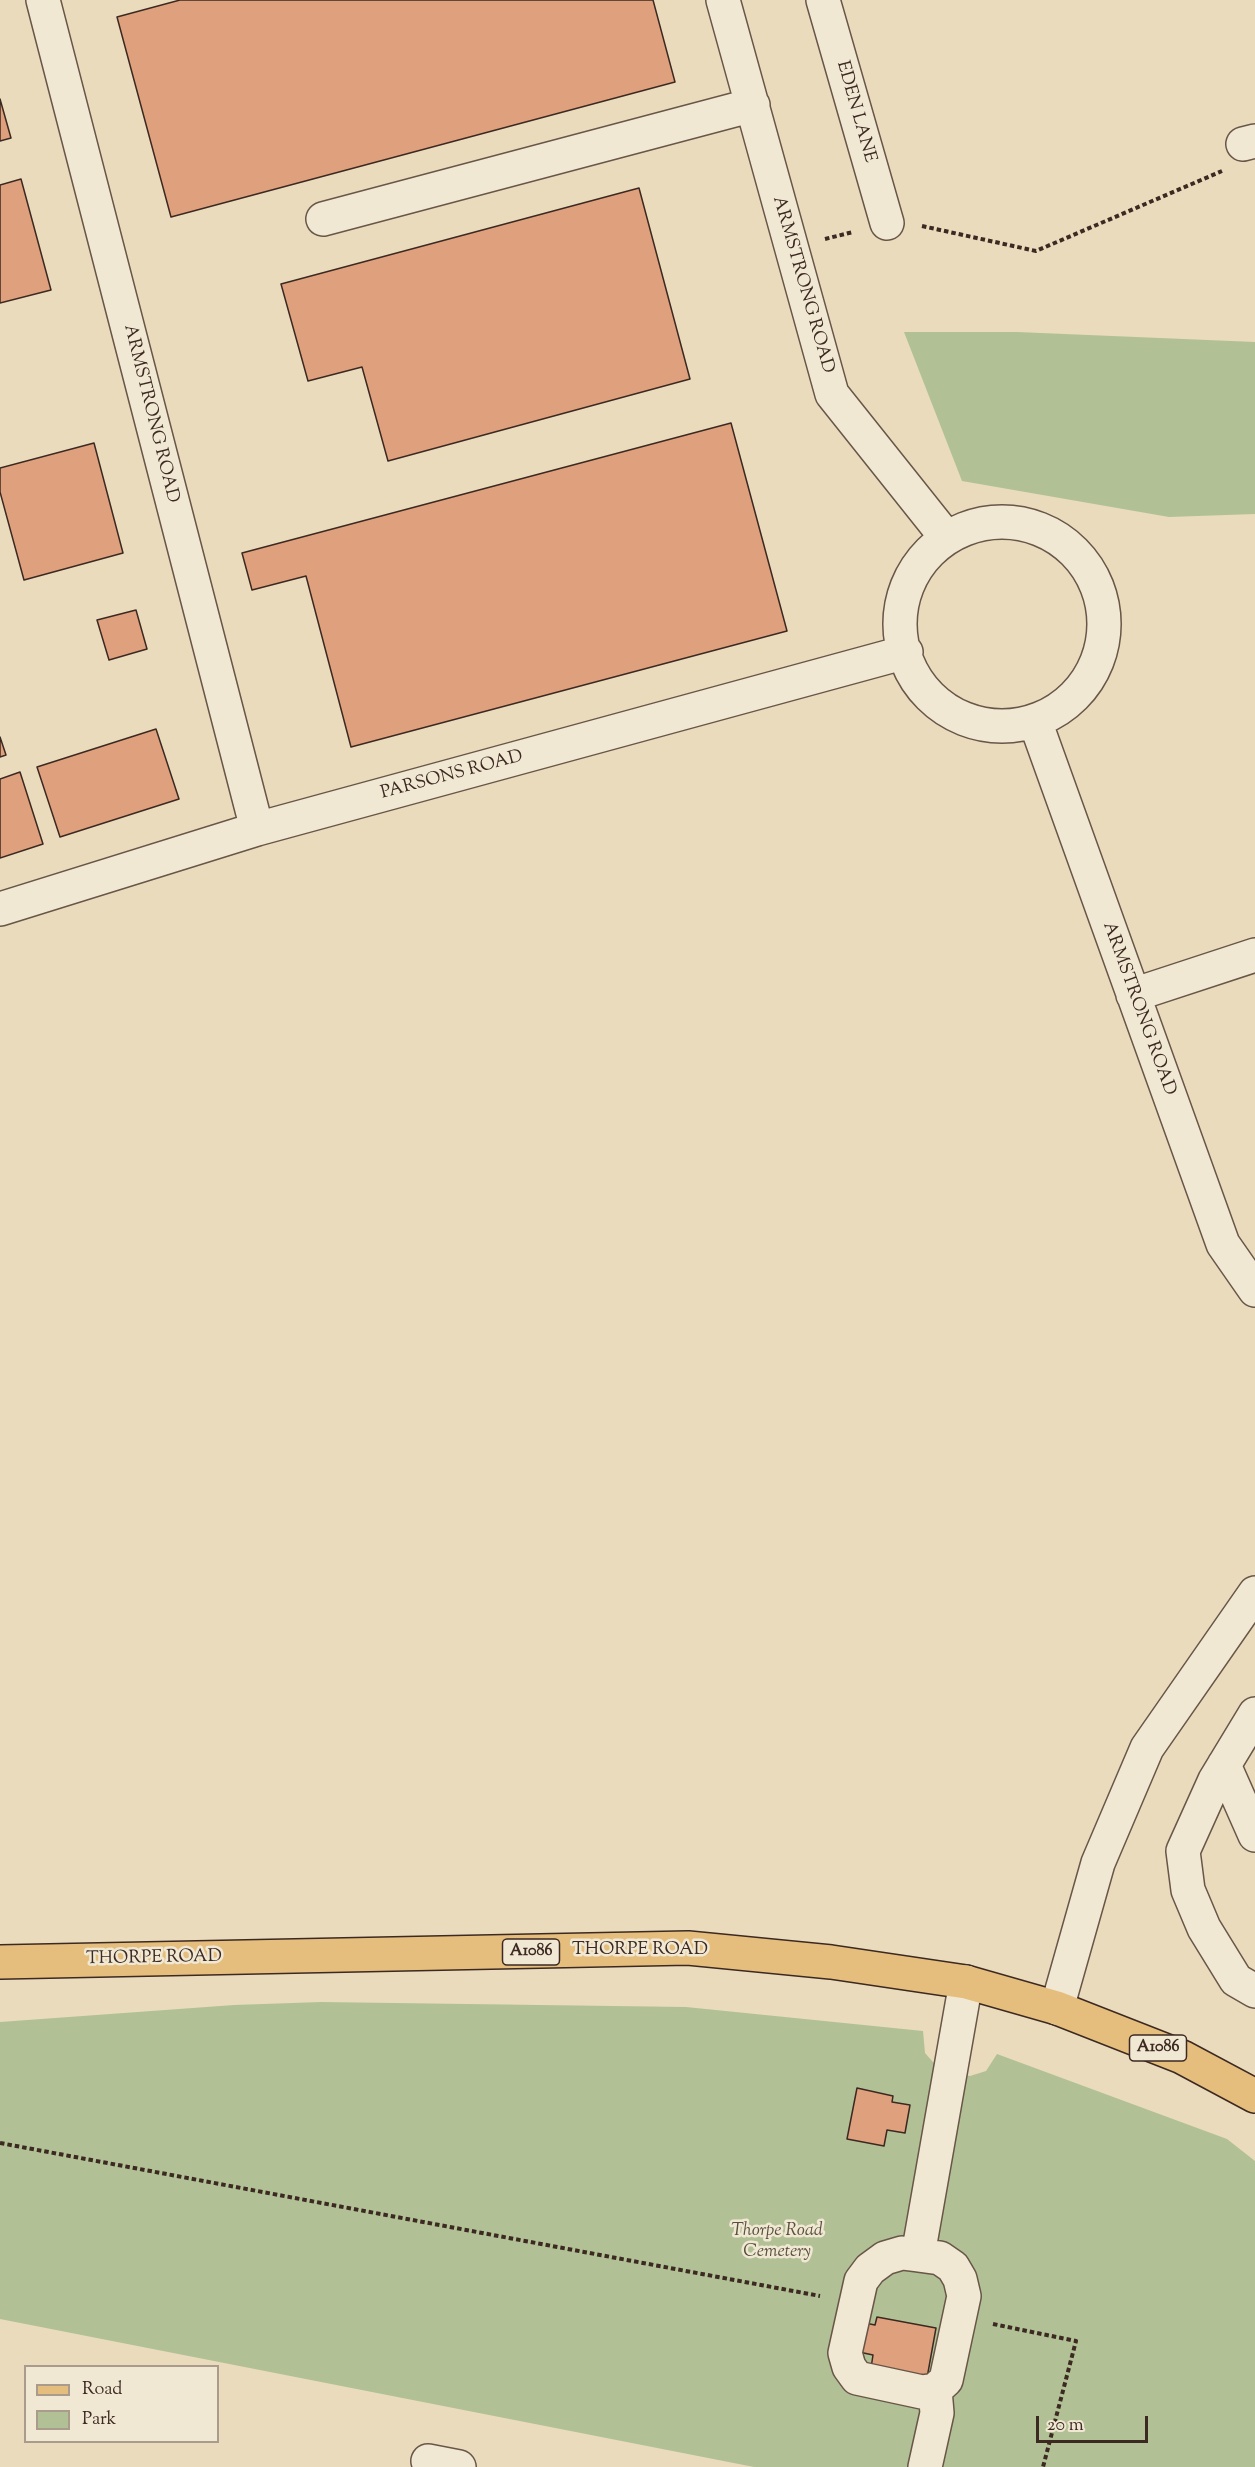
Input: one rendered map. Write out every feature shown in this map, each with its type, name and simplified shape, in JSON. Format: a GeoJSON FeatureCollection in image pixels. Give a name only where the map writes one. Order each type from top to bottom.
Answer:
{"type":"FeatureCollection","features":[{"type":"Feature","properties":{"kind":"main road","name":"THORPE ROAD"},"geometry":{"type":"LineString","coordinates":[[0,1962],[688,1948],[831,1962],[966,1982],[1058,2008],[1182,2057],[1255,2096]]}},
{"type":"Feature","properties":{"kind":"street","name":"ARMSTRONG ROAD"},"geometry":{"type":"LineString","coordinates":[[723,0],[832,394],[946,537]]}},
{"type":"Feature","properties":{"kind":"street","name":"EDEN LANE"},"geometry":{"type":"LineString","coordinates":[[823,0],[886,223]]}},
{"type":"Feature","properties":{"kind":"street","name":"ARMSTRONG ROAD"},"geometry":{"type":"LineString","coordinates":[[51,3],[257,829]]}},
{"type":"Feature","properties":{"kind":"street"},"geometry":{"type":"LineString","coordinates":[[323,219],[753,105]]}},
{"type":"Feature","properties":{"kind":"street"},"geometry":{"type":"LineString","coordinates":[[995,521],[1031,524],[1065,542],[1089,569],[1101,594],[1103,641],[1092,675],[1067,704],[1035,721],[1000,726],[966,720],[936,702],[922,687],[915,679],[906,652],[899,632],[902,597],[920,561],[946,537],[995,521]]}},
{"type":"Feature","properties":{"kind":"street","name":"PARSONS ROAD"},"geometry":{"type":"LineString","coordinates":[[0,909],[257,829],[906,652]]}},
{"type":"Feature","properties":{"kind":"street","name":"ARMSTRONG ROAD"},"geometry":{"type":"LineString","coordinates":[[1035,721],[1223,1244],[1255,1290]]}},
{"type":"Feature","properties":{"kind":"street"},"geometry":{"type":"LineString","coordinates":[[1133,994],[1255,955]]}},
{"type":"Feature","properties":{"kind":"street"},"geometry":{"type":"LineString","coordinates":[[1058,2008],[1098,1863],[1147,1748],[1255,1593]]}},
{"type":"Feature","properties":{"kind":"street"},"geometry":{"type":"LineString","coordinates":[[1255,1714],[1215,1780],[1183,1851],[1188,1890],[1204,1928],[1236,1980],[1255,1991]]}},
{"type":"Feature","properties":{"kind":"street"},"geometry":{"type":"LineString","coordinates":[[1224,1765],[1255,1835]]}},
{"type":"Feature","properties":{"kind":"street"},"geometry":{"type":"LineString","coordinates":[[918,2255],[966,1982]]}},
{"type":"Feature","properties":{"kind":"street"},"geometry":{"type":"LineString","coordinates":[[902,2253],[918,2255],[940,2258],[953,2267],[960,2279],[964,2296],[946,2380],[935,2390],[921,2392],[857,2378],[849,2367],[846,2354],[856,2303],[861,2281],[885,2258],[902,2253]]}},
{"type":"Feature","properties":{"kind":"street"},"geometry":{"type":"LineString","coordinates":[[925,2467],[937,2413],[935,2390]]}},
{"type":"Feature","properties":{"kind":"path"},"geometry":{"type":"LineString","coordinates":[[791,248],[886,223],[912,224],[1036,251],[1233,167],[1249,142]]}},
{"type":"Feature","properties":{"kind":"path"},"geometry":{"type":"LineString","coordinates":[[0,2143],[856,2303]]}},
{"type":"Feature","properties":{"kind":"path"},"geometry":{"type":"LineString","coordinates":[[960,2317],[1076,2341],[1043,2467]]}},
{"type":"Feature","properties":{"kind":"green space"},"geometry":{"type":"Polygon","coordinates":[[[904,332],[1017,332],[1255,342],[1255,514],[1169,517],[962,481],[904,332]]]}},
{"type":"Feature","properties":{"kind":"green space","name":"Thorpe Road Cemetery"},"geometry":{"type":"Polygon","coordinates":[[[321,2002],[686,2007],[923,2031],[925,2053],[940,2070],[970,2076],[986,2071],[997,2054],[1227,2139],[1255,2161],[1255,2467],[754,2467],[0,2319],[0,2022],[234,2005],[321,2002]]]}},
{"type":"Feature","properties":{"kind":"building"},"geometry":{"type":"Polygon","coordinates":[[[180,0],[653,0],[675,82],[171,217],[117,17],[180,0]]]}},
{"type":"Feature","properties":{"kind":"building"},"geometry":{"type":"Polygon","coordinates":[[[0,99],[11,138],[0,141],[0,99]]]}},
{"type":"Feature","properties":{"kind":"building"},"geometry":{"type":"Polygon","coordinates":[[[21,179],[51,290],[0,303],[0,185],[21,179]]]}},
{"type":"Feature","properties":{"kind":"building"},"geometry":{"type":"Polygon","coordinates":[[[639,188],[690,379],[388,461],[362,367],[308,381],[281,284],[639,188]]]}},
{"type":"Feature","properties":{"kind":"building"},"geometry":{"type":"Polygon","coordinates":[[[731,423],[787,631],[351,747],[306,576],[252,590],[242,553],[731,423]]]}},
{"type":"Feature","properties":{"kind":"building"},"geometry":{"type":"Polygon","coordinates":[[[94,443],[123,553],[24,580],[0,492],[0,468],[94,443]]]}},
{"type":"Feature","properties":{"kind":"building"},"geometry":{"type":"Polygon","coordinates":[[[136,610],[147,649],[109,660],[97,620],[136,610]]]}},
{"type":"Feature","properties":{"kind":"building"},"geometry":{"type":"Polygon","coordinates":[[[156,729],[179,799],[60,837],[37,767],[156,729]]]}},
{"type":"Feature","properties":{"kind":"building"},"geometry":{"type":"Polygon","coordinates":[[[0,737],[6,755],[0,757],[0,737]]]}},
{"type":"Feature","properties":{"kind":"building"},"geometry":{"type":"Polygon","coordinates":[[[20,772],[43,844],[0,858],[0,779],[20,772]]]}},
{"type":"Feature","properties":{"kind":"building"},"geometry":{"type":"Polygon","coordinates":[[[857,2088],[893,2096],[892,2102],[910,2105],[905,2133],[887,2130],[884,2146],[847,2139],[857,2088]]]}},
{"type":"Feature","properties":{"kind":"building"},"geometry":{"type":"Polygon","coordinates":[[[877,2317],[936,2328],[927,2378],[871,2368],[873,2355],[859,2352],[865,2323],[875,2325],[877,2317]]]}}]}
